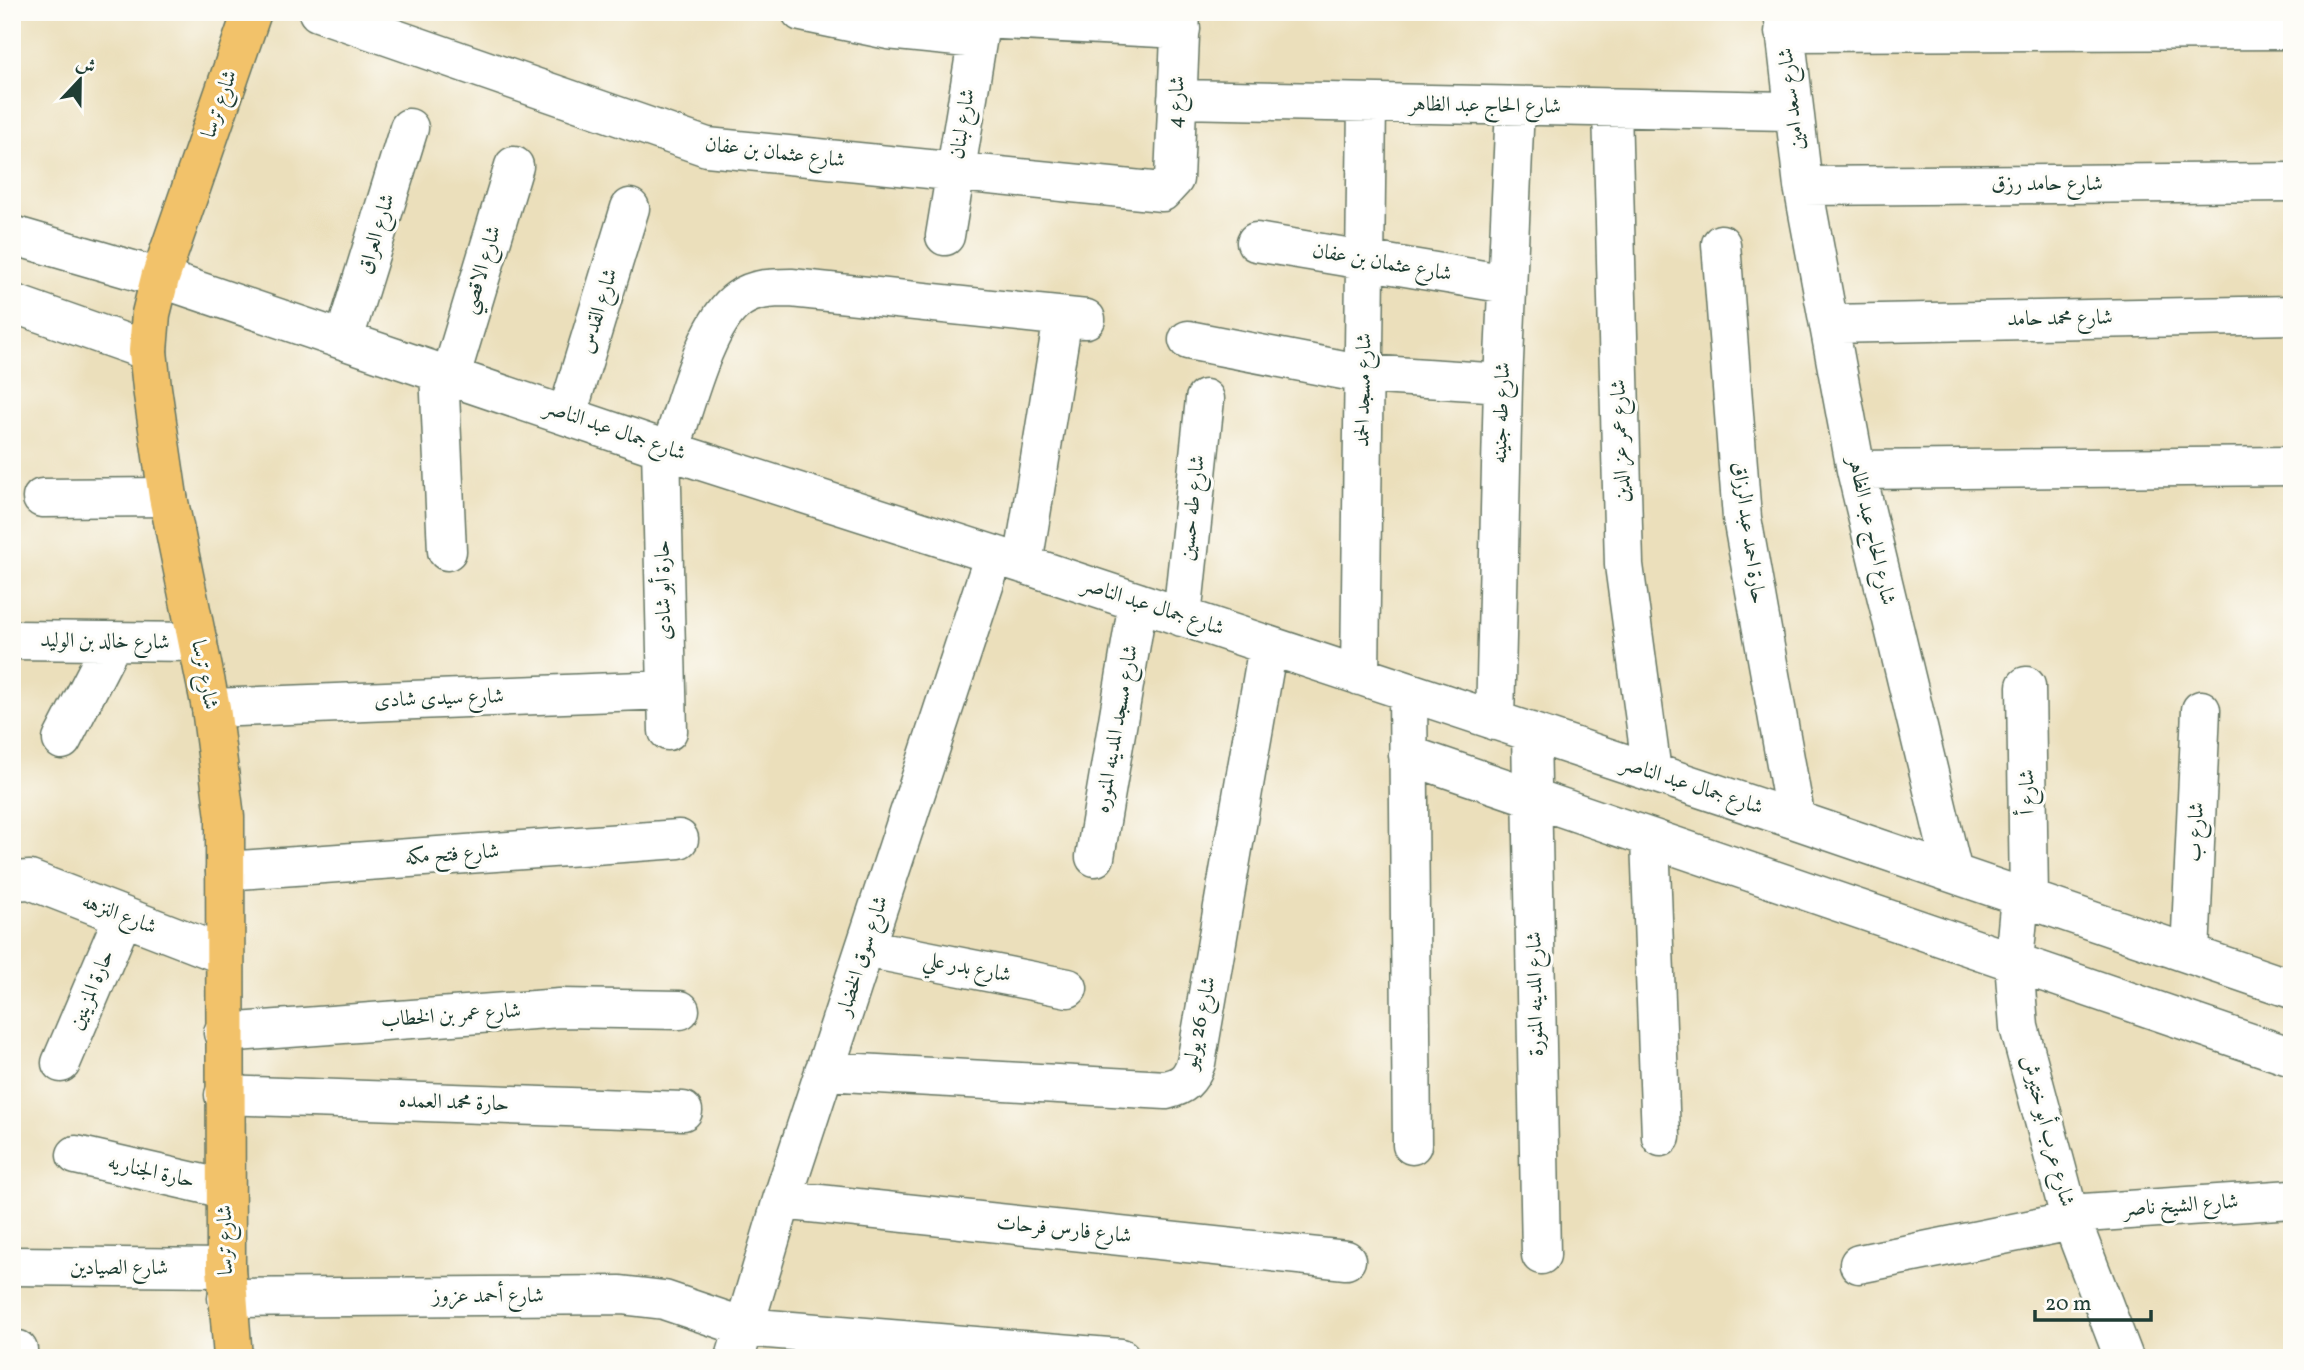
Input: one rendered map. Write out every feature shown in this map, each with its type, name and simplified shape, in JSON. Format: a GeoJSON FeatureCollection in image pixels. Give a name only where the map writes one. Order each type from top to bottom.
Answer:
{"type":"FeatureCollection","features":[{"type":"Feature","properties":{"kind":"main road","name":"شارع ترسا"},"geometry":{"type":"LineString","coordinates":[[233,1358],[226,1283],[223,790],[211,708],[168,497],[148,351],[151,314],[160,278],[252,12]]}},
{"type":"Feature","properties":{"kind":"street","name":"شارع عثمان بن عفان"},"geometry":{"type":"LineString","coordinates":[[318,12],[707,147],[1155,191],[1168,189]]}},
{"type":"Feature","properties":{"kind":"street"},"geometry":{"type":"LineString","coordinates":[[801,12],[888,30],[980,23],[1181,21]]}},
{"type":"Feature","properties":{"kind":"street","name":"شارع 4"},"geometry":{"type":"LineString","coordinates":[[1168,189],[1174,179],[1181,21]]}},
{"type":"Feature","properties":{"kind":"street"},"geometry":{"type":"LineString","coordinates":[[1784,22],[2292,30]]}},
{"type":"Feature","properties":{"kind":"street","name":"شارع سعد امين"},"geometry":{"type":"LineString","coordinates":[[1784,22],[1803,186]]}},
{"type":"Feature","properties":{"kind":"street","name":"شارع لبنان"},"geometry":{"type":"LineString","coordinates":[[945,236],[980,23]]}},
{"type":"Feature","properties":{"kind":"street","name":"شارع الحاج عبد الظاهر"},"geometry":{"type":"LineString","coordinates":[[1177,99],[1793,111]]}},
{"type":"Feature","properties":{"kind":"street","name":"شارع مسجد الحمد"},"geometry":{"type":"LineString","coordinates":[[1360,676],[1367,103]]}},
{"type":"Feature","properties":{"kind":"street","name":"شارع طه جنينه"},"geometry":{"type":"LineString","coordinates":[[1495,721],[1503,383],[1515,106]]}},
{"type":"Feature","properties":{"kind":"street","name":"شارع عمر عز الدين"},"geometry":{"type":"LineString","coordinates":[[1612,108],[1624,565],[1652,772]]}},
{"type":"Feature","properties":{"kind":"street","name":"شارع العراق"},"geometry":{"type":"LineString","coordinates":[[344,339],[409,128]]}},
{"type":"Feature","properties":{"kind":"street","name":"شارع الاقصي"},"geometry":{"type":"LineString","coordinates":[[447,551],[445,373],[514,166]]}},
{"type":"Feature","properties":{"kind":"street","name":"شارع حامد رزق"},"geometry":{"type":"LineString","coordinates":[[1803,186],[2292,182]]}},
{"type":"Feature","properties":{"kind":"street","name":"شارع الحاج عبد الظاهر"},"geometry":{"type":"LineString","coordinates":[[1803,186],[1856,470],[1953,873]]}},
{"type":"Feature","properties":{"kind":"street","name":"شارع القدس"},"geometry":{"type":"LineString","coordinates":[[567,415],[630,208]]}},
{"type":"Feature","properties":{"kind":"street","name":"شارع جمال عبد الناصر"},"geometry":{"type":"LineString","coordinates":[[12,235],[160,278],[665,449],[1796,820],[2292,989]]}},
{"type":"Feature","properties":{"kind":"street","name":"شارع عثمان بن عفان"},"geometry":{"type":"LineString","coordinates":[[1256,242],[1507,284]]}},
{"type":"Feature","properties":{"kind":"street","name":"حارة احمد عبد الرزاق"},"geometry":{"type":"LineString","coordinates":[[1721,244],[1742,519],[1796,820]]}},
{"type":"Feature","properties":{"kind":"street","name":"شارع سوق الخضار"},"geometry":{"type":"LineString","coordinates":[[665,449],[721,316],[740,298],[765,289],[791,288],[1075,318],[1009,560],[865,948],[782,1200],[739,1342]]}},
{"type":"Feature","properties":{"kind":"street"},"geometry":{"type":"LineString","coordinates":[[12,303],[148,351]]}},
{"type":"Feature","properties":{"kind":"street","name":"شارع محمد حامد"},"geometry":{"type":"LineString","coordinates":[[1829,324],[2292,315]]}},
{"type":"Feature","properties":{"kind":"street"},"geometry":{"type":"LineString","coordinates":[[1188,340],[1364,374],[1503,383]]}},
{"type":"Feature","properties":{"kind":"street","name":"شارع طه حسين"},"geometry":{"type":"LineString","coordinates":[[1182,617],[1205,399]]}},
{"type":"Feature","properties":{"kind":"street","name":"حارة أبو شادى"},"geometry":{"type":"LineString","coordinates":[[665,449],[667,731]]}},
{"type":"Feature","properties":{"kind":"street"},"geometry":{"type":"LineString","coordinates":[[1856,470],[2292,466]]}},
{"type":"Feature","properties":{"kind":"street"},"geometry":{"type":"LineString","coordinates":[[43,498],[168,497]]}},
{"type":"Feature","properties":{"kind":"street","name":"شارع مسجد المدينه المنوره"},"geometry":{"type":"LineString","coordinates":[[1096,857],[1138,602]]}},
{"type":"Feature","properties":{"kind":"street","name":"شارع خالد بن الوليد"},"geometry":{"type":"LineString","coordinates":[[12,640],[198,642]]}},
{"type":"Feature","properties":{"kind":"street"},"geometry":{"type":"LineString","coordinates":[[62,740],[112,643]]}},
{"type":"Feature","properties":{"kind":"street","name":"شارع 26 يوليو"},"geometry":{"type":"LineString","coordinates":[[824,1071],[1166,1090],[1180,1087],[1191,1077],[1268,646]]}},
{"type":"Feature","properties":{"kind":"street","name":"شارع أ"},"geometry":{"type":"LineString","coordinates":[[2025,897],[2026,685]]}},
{"type":"Feature","properties":{"kind":"street","name":"شارع سيدى شادى"},"geometry":{"type":"LineString","coordinates":[[211,708],[667,690]]}},
{"type":"Feature","properties":{"kind":"street"},"geometry":{"type":"LineString","coordinates":[[1408,692],[1412,1145]]}},
{"type":"Feature","properties":{"kind":"street","name":"شارع ب"},"geometry":{"type":"LineString","coordinates":[[2190,954],[2201,710]]}},
{"type":"Feature","properties":{"kind":"street","name":"شارع المدينه المنورة"},"geometry":{"type":"LineString","coordinates":[[1531,732],[1541,1255]]}},
{"type":"Feature","properties":{"kind":"street"},"geometry":{"type":"LineString","coordinates":[[1408,755],[2292,1057]]}},
{"type":"Feature","properties":{"kind":"street"},"geometry":{"type":"LineString","coordinates":[[1650,838],[1661,1137]]}},
{"type":"Feature","properties":{"kind":"street","name":"شارع فتح مكه"},"geometry":{"type":"LineString","coordinates":[[225,871],[679,839]]}},
{"type":"Feature","properties":{"kind":"street","name":"شارع النزهه"},"geometry":{"type":"LineString","coordinates":[[12,881],[30,880],[224,955]]}},
{"type":"Feature","properties":{"kind":"street","name":"شارع عرب أبو ختيرش"},"geometry":{"type":"LineString","coordinates":[[2025,897],[2014,962],[2019,1027],[2071,1217],[2124,1358]]}},
{"type":"Feature","properties":{"kind":"street","name":"حارة المزينين"},"geometry":{"type":"LineString","coordinates":[[61,1063],[122,917]]}},
{"type":"Feature","properties":{"kind":"street","name":"شارع بدر علي"},"geometry":{"type":"LineString","coordinates":[[865,948],[1068,988]]}},
{"type":"Feature","properties":{"kind":"street","name":"شارع عمر بن الخطاب"},"geometry":{"type":"LineString","coordinates":[[223,1032],[560,1008],[680,1010]]}},
{"type":"Feature","properties":{"kind":"street","name":"حارة محمد العمده"},"geometry":{"type":"LineString","coordinates":[[224,1095],[683,1111]]}},
{"type":"Feature","properties":{"kind":"street","name":"حارة الجناريه"},"geometry":{"type":"LineString","coordinates":[[76,1155],[225,1189]]}},
{"type":"Feature","properties":{"kind":"street","name":"شارع الشيخ ناصر"},"geometry":{"type":"LineString","coordinates":[[1859,1264],[2071,1217],[2292,1199]]}},
{"type":"Feature","properties":{"kind":"street","name":"شارع فارس فرحات"},"geometry":{"type":"LineString","coordinates":[[782,1200],[1346,1260]]}},
{"type":"Feature","properties":{"kind":"street","name":"شارع الصيادين"},"geometry":{"type":"LineString","coordinates":[[12,1266],[226,1283]]}},
{"type":"Feature","properties":{"kind":"street","name":"شارع أحمد عزوز"},"geometry":{"type":"LineString","coordinates":[[226,1283],[621,1295],[664,1300],[739,1342],[1121,1358]]}}]}
